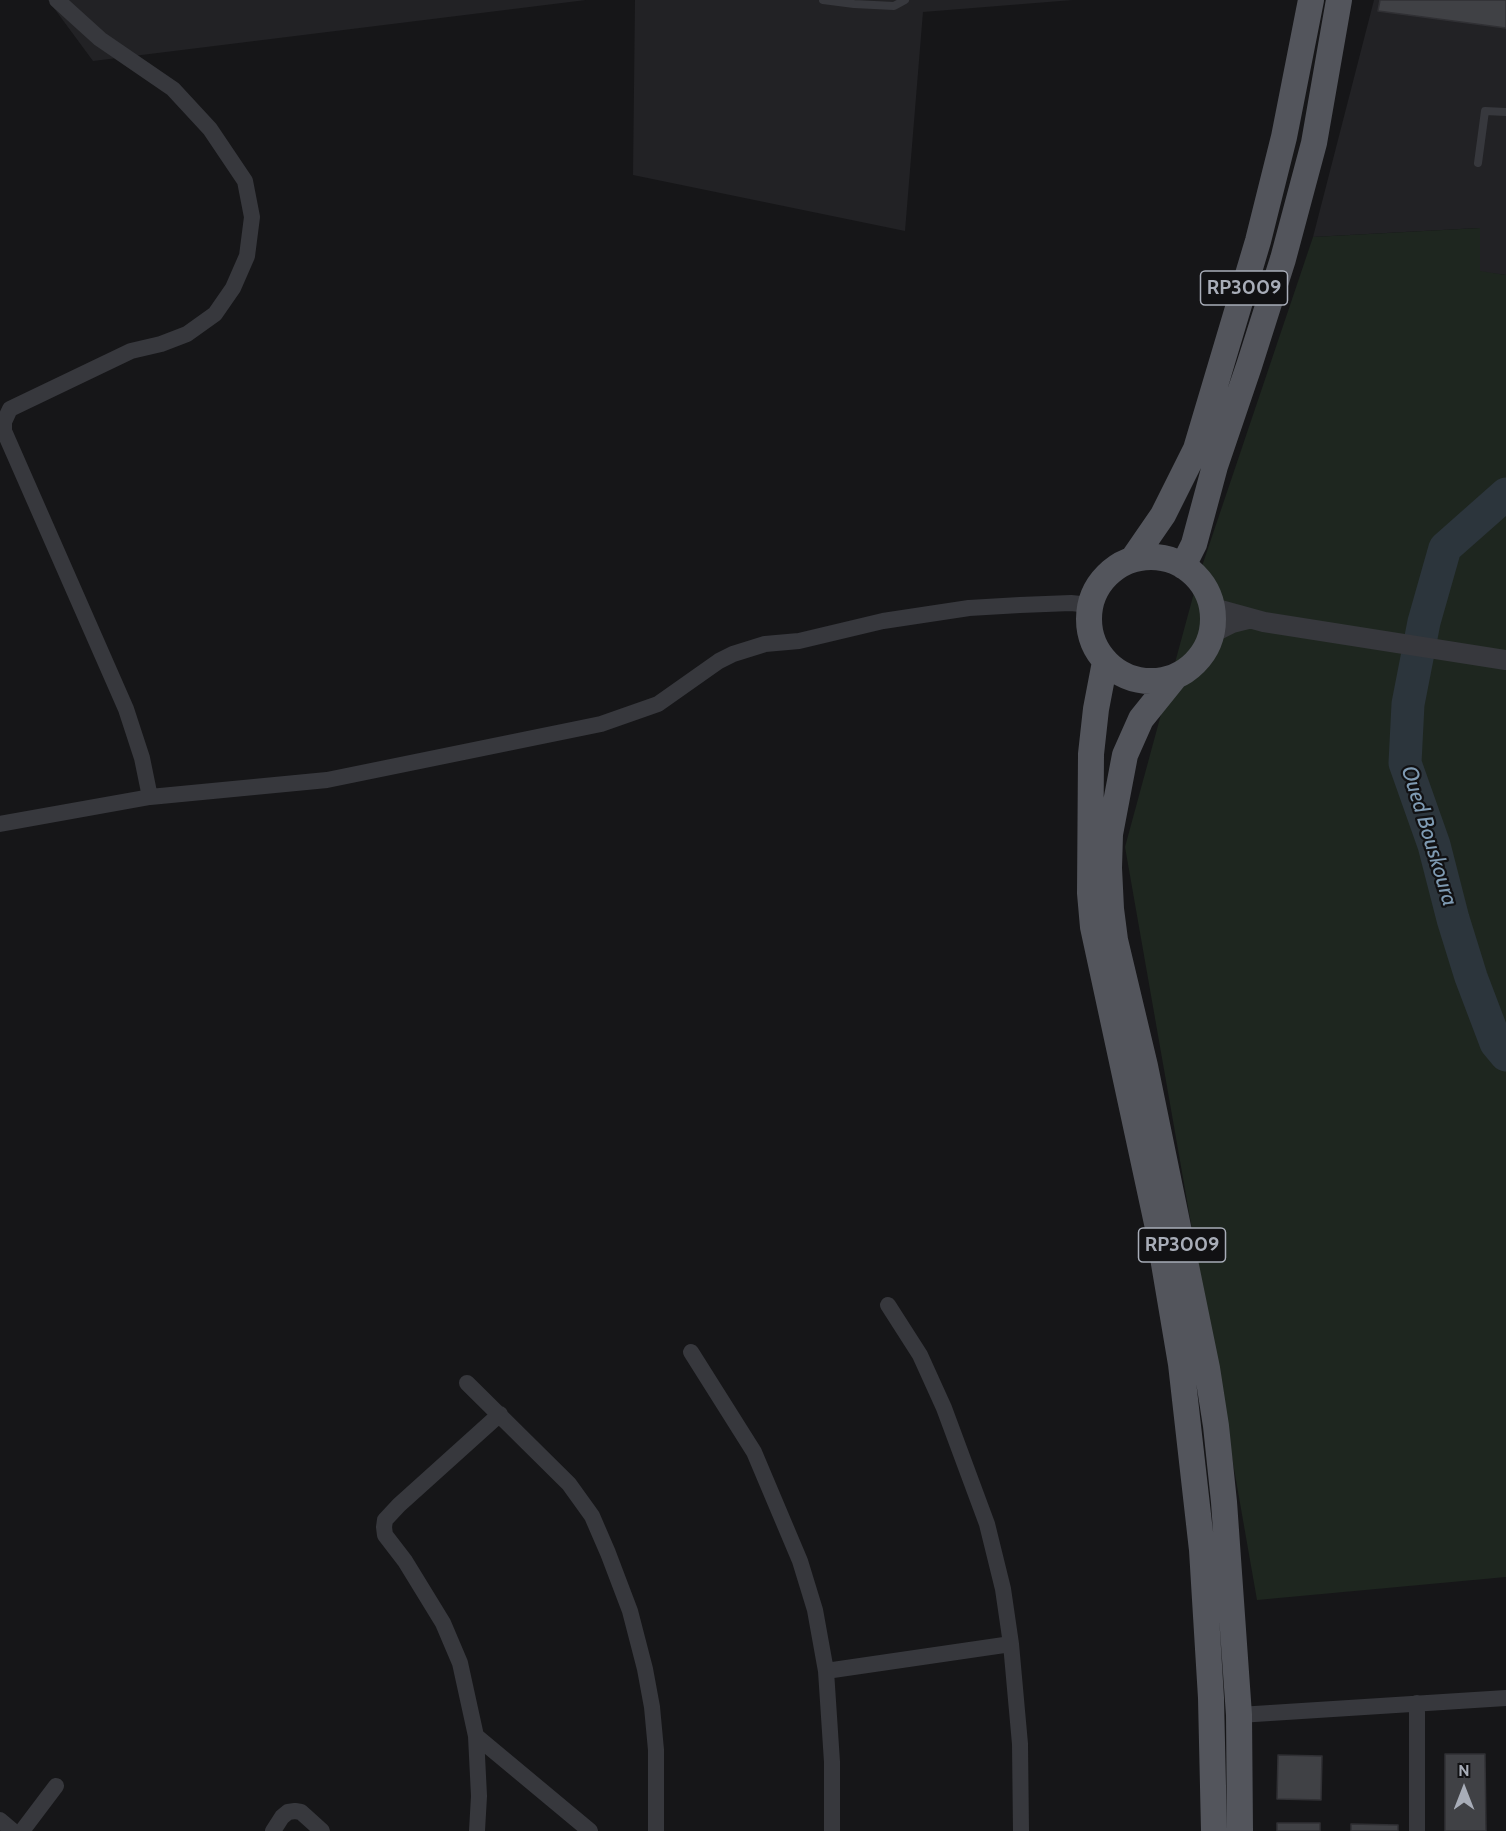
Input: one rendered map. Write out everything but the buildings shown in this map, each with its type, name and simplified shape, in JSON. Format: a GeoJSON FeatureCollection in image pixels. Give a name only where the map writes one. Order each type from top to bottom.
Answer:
{"type":"FeatureCollection","features":[{"type":"Feature","properties":{"kind":"main road","name":"RP3009"},"geometry":{"type":"LineString","coordinates":[[1132,560],[1163,515],[1196,449],[1258,241],[1284,137],[1311,0]]}},
{"type":"Feature","properties":{"kind":"main road","name":"RP3009"},"geometry":{"type":"LineString","coordinates":[[1183,566],[1194,544],[1215,466],[1283,259],[1314,142],[1339,0]]}},
{"type":"Feature","properties":{"kind":"main road","name":"RP3009"},"geometry":{"type":"LineString","coordinates":[[1158,557],[1183,566],[1198,578],[1208,592],[1213,620],[1207,647],[1199,660],[1173,678],[1162,681],[1137,680],[1115,671],[1096,650],[1090,636],[1088,620],[1094,593],[1109,572],[1132,560],[1158,557]]}},
{"type":"Feature","properties":{"kind":"main road","name":"RP3009"},"geometry":{"type":"LineString","coordinates":[[1105,662],[1096,709],[1091,754],[1090,893],[1092,916],[1122,1067],[1158,1228],[1181,1364],[1202,1550],[1211,1698],[1214,1831]]}},
{"type":"Feature","properties":{"kind":"main road","name":"RP3009"},"geometry":{"type":"LineString","coordinates":[[1173,678],[1141,719],[1125,755],[1110,834],[1111,909],[1115,940],[1145,1066],[1207,1368],[1216,1426],[1224,1502],[1239,1715],[1240,1831]]}},
{"type":"Feature","properties":{"kind":"street"},"geometry":{"type":"LineString","coordinates":[[57,0],[100,39],[173,89],[210,129],[245,181],[252,217],[247,256],[234,288],[215,314],[187,334],[161,344],[131,351],[10,410],[4,422],[4,430],[130,720],[142,758],[150,797]]}},
{"type":"Feature","properties":{"kind":"street"},"geometry":{"type":"LineString","coordinates":[[0,824],[150,797],[327,780],[601,724],[658,704],[719,661],[765,644],[799,641],[883,621],[969,608],[1020,604],[1090,605]]}},
{"type":"Feature","properties":{"kind":"street"},"geometry":{"type":"LineString","coordinates":[[1213,620],[1248,619],[1506,660]]}},
{"type":"Feature","properties":{"kind":"street"},"geometry":{"type":"LineString","coordinates":[[888,1305],[920,1355],[966,1465],[987,1524],[1003,1589],[1011,1644],[1020,1744],[1021,1831]]}},
{"type":"Feature","properties":{"kind":"street"},"geometry":{"type":"LineString","coordinates":[[691,1352],[754,1452],[800,1561],[815,1610],[826,1671],[832,1762],[832,1831]]}},
{"type":"Feature","properties":{"kind":"street"},"geometry":{"type":"LineString","coordinates":[[467,1383],[569,1484],[592,1516],[608,1553],[630,1611],[652,1707],[656,1750],[656,1831]]}},
{"type":"Feature","properties":{"kind":"street"},"geometry":{"type":"LineString","coordinates":[[477,1831],[479,1796],[476,1736],[460,1663],[443,1623],[405,1562],[385,1535],[384,1527],[385,1520],[399,1505],[500,1414]]}},
{"type":"Feature","properties":{"kind":"street"},"geometry":{"type":"LineString","coordinates":[[826,1671],[1011,1644]]}},
{"type":"Feature","properties":{"kind":"street"},"geometry":{"type":"LineString","coordinates":[[1239,1715],[1506,1698]]}},
{"type":"Feature","properties":{"kind":"street"},"geometry":{"type":"LineString","coordinates":[[1417,1703],[1417,1831]]}},
{"type":"Feature","properties":{"kind":"street"},"geometry":{"type":"LineString","coordinates":[[476,1736],[590,1831]]}},
{"type":"Feature","properties":{"kind":"street"},"geometry":{"type":"LineString","coordinates":[[22,1831],[56,1786]]}},
{"type":"Feature","properties":{"kind":"street"},"geometry":{"type":"LineString","coordinates":[[273,1831],[282,1817],[288,1812],[295,1811],[301,1812],[322,1831]]}},
{"type":"Feature","properties":{"kind":"street"},"geometry":{"type":"LineString","coordinates":[[0,1820],[13,1831]]}},
{"type":"Feature","properties":{"kind":"lane"},"geometry":{"type":"LineString","coordinates":[[823,0],[894,6],[904,0]]}},
{"type":"Feature","properties":{"kind":"lane"},"geometry":{"type":"LineString","coordinates":[[1478,163],[1485,111],[1506,112]]}},
{"type":"Feature","properties":{"kind":"shaded area"},"geometry":{"type":"Polygon","coordinates":[[[48,0],[586,0],[93,61],[48,0]]]}},
{"type":"Feature","properties":{"kind":"shaded area"},"geometry":{"type":"Polygon","coordinates":[[[635,0],[1073,0],[923,12],[905,231],[633,175],[635,0]]]}},
{"type":"Feature","properties":{"kind":"shaded area"},"geometry":{"type":"Polygon","coordinates":[[[1374,0],[1506,0],[1506,275],[1480,272],[1479,228],[1313,237],[1374,0]]]}},
{"type":"Feature","properties":{"kind":"shaded area"},"geometry":{"type":"Polygon","coordinates":[[[1480,228],[1480,271],[1506,275],[1506,1577],[1257,1600],[1125,847],[1198,578],[1313,237],[1480,228]]]}},
{"type":"Feature","properties":{"kind":"waterway","name":"Oued Bouskoura"},"geometry":{"type":"LineString","coordinates":[[1506,494],[1445,548],[1424,622],[1408,704],[1405,763],[1434,845],[1471,977],[1496,1043],[1506,1055]]}}]}
